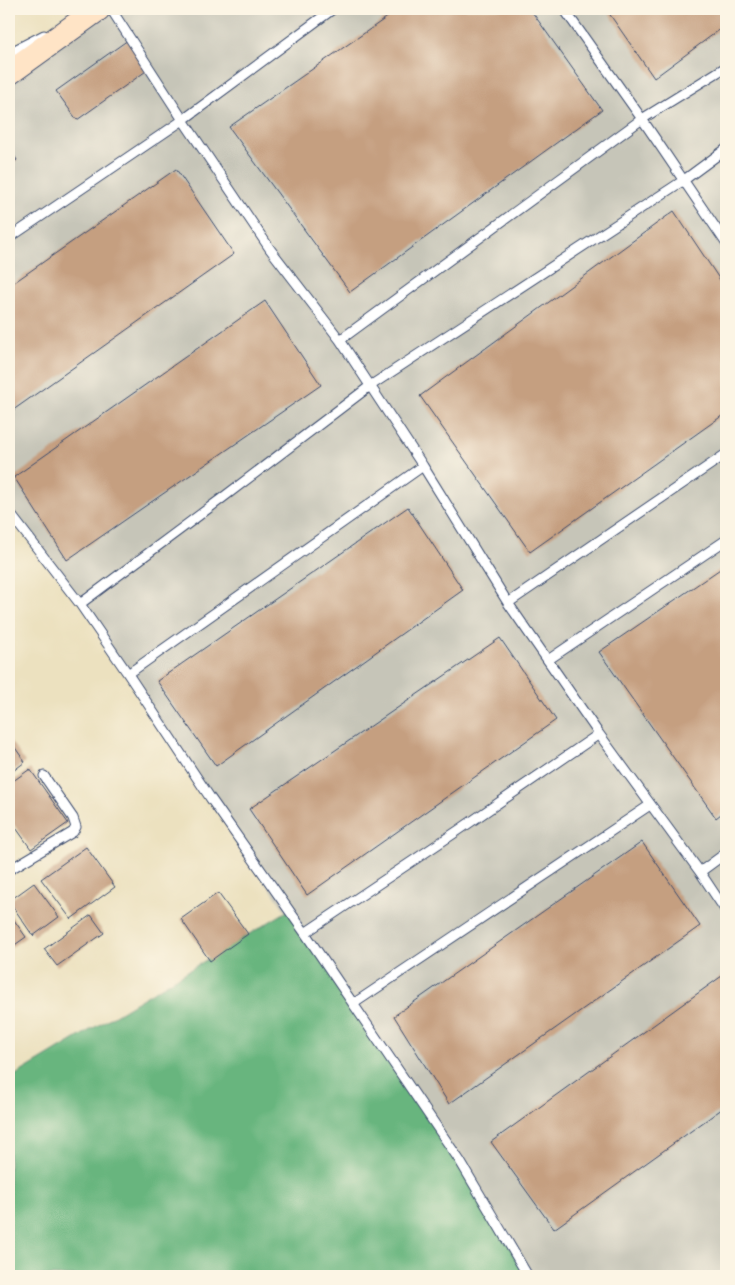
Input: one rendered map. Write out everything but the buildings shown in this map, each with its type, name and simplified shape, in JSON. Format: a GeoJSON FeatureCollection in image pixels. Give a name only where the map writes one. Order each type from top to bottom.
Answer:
{"type":"FeatureCollection","features":[{"type":"Feature","properties":{"kind":"street"},"geometry":{"type":"LineString","coordinates":[[9,73],[97,9]]}},
{"type":"Feature","properties":{"kind":"lane"},"geometry":{"type":"LineString","coordinates":[[9,53],[97,9]]}},
{"type":"Feature","properties":{"kind":"lane"},"geometry":{"type":"LineString","coordinates":[[110,9],[270,249],[340,340],[423,466],[508,603],[726,911]]}},
{"type":"Feature","properties":{"kind":"lane"},"geometry":{"type":"LineString","coordinates":[[9,238],[183,120],[333,9]]}},
{"type":"Feature","properties":{"kind":"lane"},"geometry":{"type":"LineString","coordinates":[[564,9],[642,119],[726,243]]}},
{"type":"Feature","properties":{"kind":"lane"},"geometry":{"type":"LineString","coordinates":[[340,340],[642,119],[726,67]]}},
{"type":"Feature","properties":{"kind":"lane"},"geometry":{"type":"LineString","coordinates":[[80,604],[221,500],[370,386],[684,180],[726,148]]}},
{"type":"Feature","properties":{"kind":"lane"},"geometry":{"type":"LineString","coordinates":[[508,603],[726,454]]}},
{"type":"Feature","properties":{"kind":"lane"},"geometry":{"type":"LineString","coordinates":[[128,674],[423,466]]}},
{"type":"Feature","properties":{"kind":"lane"},"geometry":{"type":"LineString","coordinates":[[9,512],[80,604],[211,799],[305,933],[460,1161],[528,1276]]}},
{"type":"Feature","properties":{"kind":"lane"},"geometry":{"type":"LineString","coordinates":[[548,660],[726,540]]}},
{"type":"Feature","properties":{"kind":"lane"},"geometry":{"type":"LineString","coordinates":[[305,933],[599,734]]}},
{"type":"Feature","properties":{"kind":"lane"},"geometry":{"type":"LineString","coordinates":[[9,870],[72,832],[76,827],[73,818],[44,776]]}},
{"type":"Feature","properties":{"kind":"lane"},"geometry":{"type":"LineString","coordinates":[[353,1004],[650,805]]}},
{"type":"Feature","properties":{"kind":"lane"},"geometry":{"type":"LineString","coordinates":[[700,872],[726,853]]}},
{"type":"Feature","properties":{"kind":"shaded area"},"geometry":{"type":"Polygon","coordinates":[[[111,9],[726,9],[726,1276],[529,1276],[80,604],[9,512],[9,79],[111,9]]]}},
{"type":"Feature","properties":{"kind":"green space"},"geometry":{"type":"Polygon","coordinates":[[[289,910],[460,1161],[529,1276],[9,1276],[9,1079],[289,910]]]}}]}
